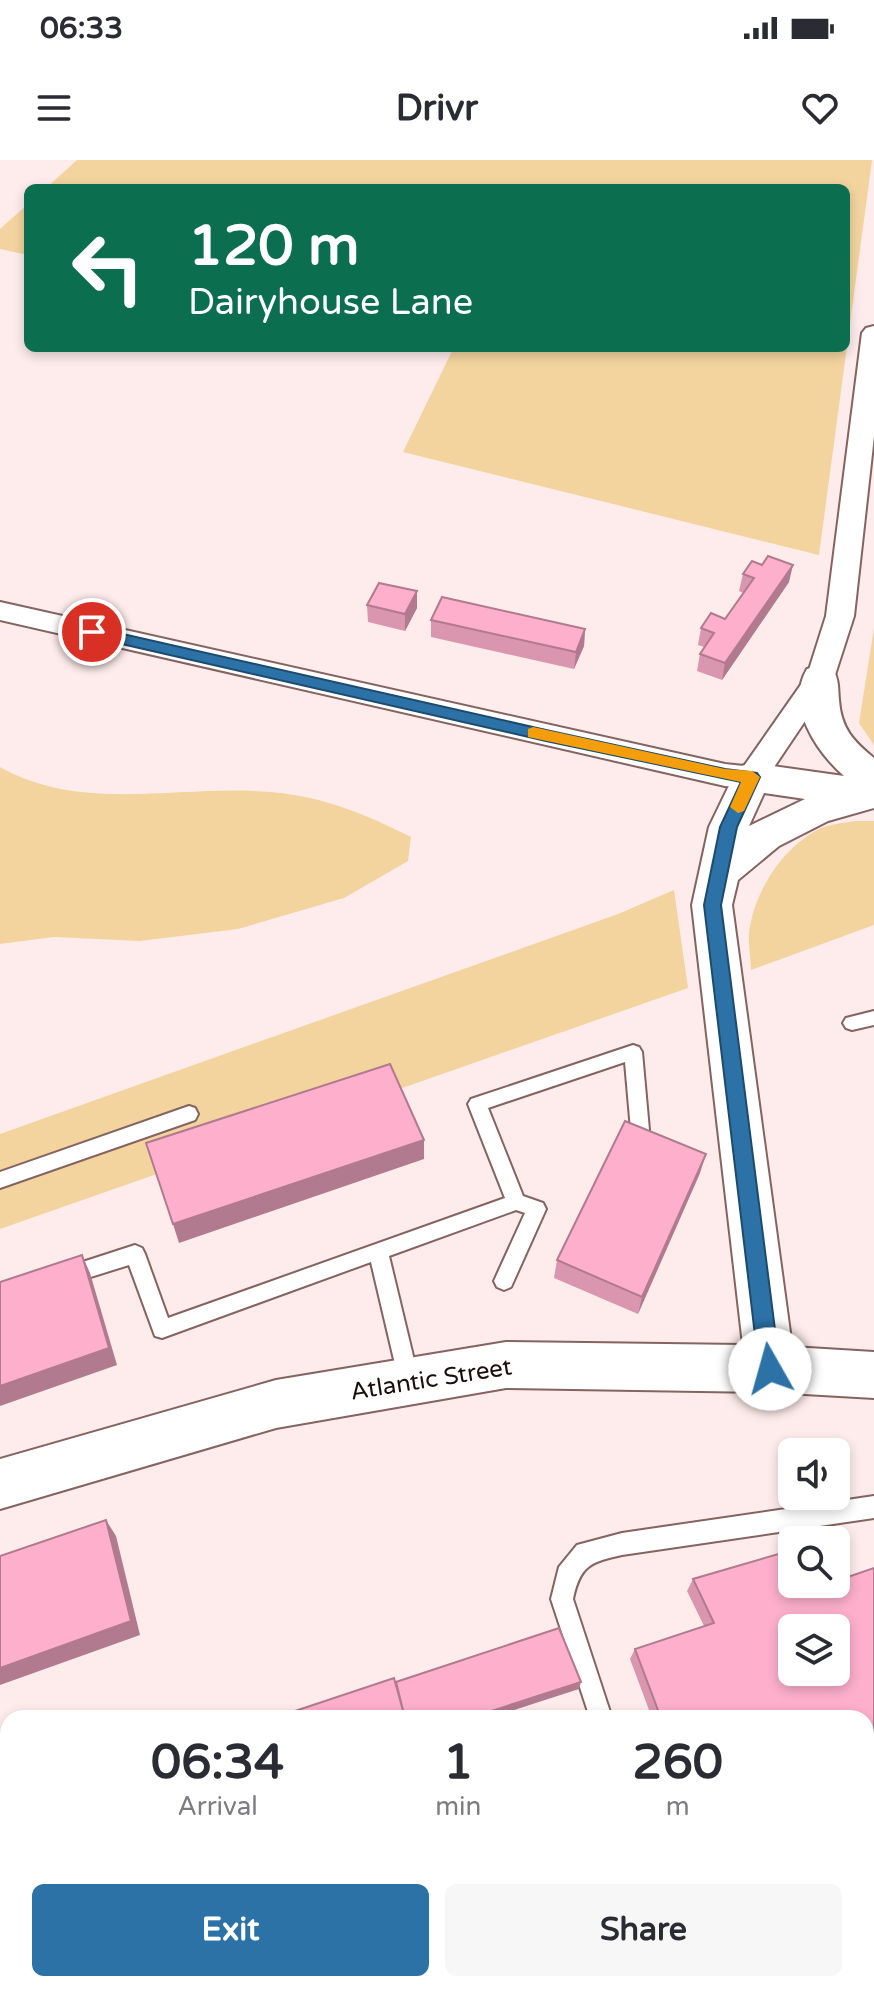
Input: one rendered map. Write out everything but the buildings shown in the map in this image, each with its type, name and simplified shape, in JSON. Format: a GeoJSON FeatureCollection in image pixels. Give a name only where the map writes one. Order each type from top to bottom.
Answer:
{"type":"FeatureCollection","features":[{"type":"Feature","properties":{"kind":"street"},"geometry":{"type":"LineString","coordinates":[[874,333],[867,446],[840,616],[820,678],[819,714],[832,742],[874,779]]}},
{"type":"Feature","properties":{"kind":"street"},"geometry":{"type":"LineString","coordinates":[[0,611],[725,775],[874,796]]}},
{"type":"Feature","properties":{"kind":"street"},"geometry":{"type":"LineString","coordinates":[[770,1369],[712,905],[729,827],[752,777],[820,678]]}},
{"type":"Feature","properties":{"kind":"street"},"geometry":{"type":"LineString","coordinates":[[719,873],[747,847],[791,817],[874,796]]}},
{"type":"Feature","properties":{"kind":"street","name":"Atlantic Street"},"geometry":{"type":"LineString","coordinates":[[0,1484],[276,1404],[506,1365],[770,1369],[874,1375]]}},
{"type":"Feature","properties":{"kind":"lane"},"geometry":{"type":"LineString","coordinates":[[852,1023],[874,1018]]}},
{"type":"Feature","properties":{"kind":"lane"},"geometry":{"type":"LineString","coordinates":[[516,1202],[477,1104],[633,1052],[640,1130]]}},
{"type":"Feature","properties":{"kind":"lane"},"geometry":{"type":"LineString","coordinates":[[0,1180],[189,1114]]}},
{"type":"Feature","properties":{"kind":"lane"},"geometry":{"type":"LineString","coordinates":[[45,1282],[135,1254],[162,1329],[516,1202],[536,1209],[504,1281]]}},
{"type":"Feature","properties":{"kind":"lane"},"geometry":{"type":"LineString","coordinates":[[378,1251],[409,1381]]}},
{"type":"Feature","properties":{"kind":"lane"},"geometry":{"type":"LineString","coordinates":[[598,1710],[562,1599],[567,1575],[585,1553],[622,1544],[874,1507]]}},
{"type":"Feature","properties":{"kind":"shaded area"},"geometry":{"type":"Polygon","coordinates":[[[77,160],[872,160],[850,324],[850,184],[50,184],[77,160]]]}},
{"type":"Feature","properties":{"kind":"shaded area"},"geometry":{"type":"Polygon","coordinates":[[[24,208],[24,254],[0,249],[0,229],[24,208]]]}},
{"type":"Feature","properties":{"kind":"shaded area"},"geometry":{"type":"Polygon","coordinates":[[[452,352],[846,352],[819,555],[403,452],[452,352]]]}},
{"type":"Feature","properties":{"kind":"shaded area"},"geometry":{"type":"Polygon","coordinates":[[[874,628],[874,745],[859,723],[874,628]]]}},
{"type":"Feature","properties":{"kind":"shaded area"},"geometry":{"type":"Polygon","coordinates":[[[0,767],[32,781],[65,790],[132,794],[237,791],[308,797],[360,814],[411,837],[408,861],[344,898],[238,929],[140,941],[54,937],[0,944],[0,767]]]}},
{"type":"Feature","properties":{"kind":"shaded area"},"geometry":{"type":"Polygon","coordinates":[[[874,821],[874,925],[751,970],[749,938],[752,918],[772,873],[806,837],[823,827],[874,821]]]}},
{"type":"Feature","properties":{"kind":"shaded area"},"geometry":{"type":"Polygon","coordinates":[[[674,890],[688,988],[0,1229],[0,1134],[618,914],[674,890]]]}},
{"type":"Feature","properties":{"kind":"slow traffic"},"geometry":{"type":"LineString","coordinates":[[533,733],[725,775],[752,777],[738,807]]}},
{"type":"Feature","properties":{"kind":"route"},"geometry":{"type":"LineString","coordinates":[[92,632],[546,736],[725,775],[752,777],[729,827],[712,905],[770,1369]]}}]}
